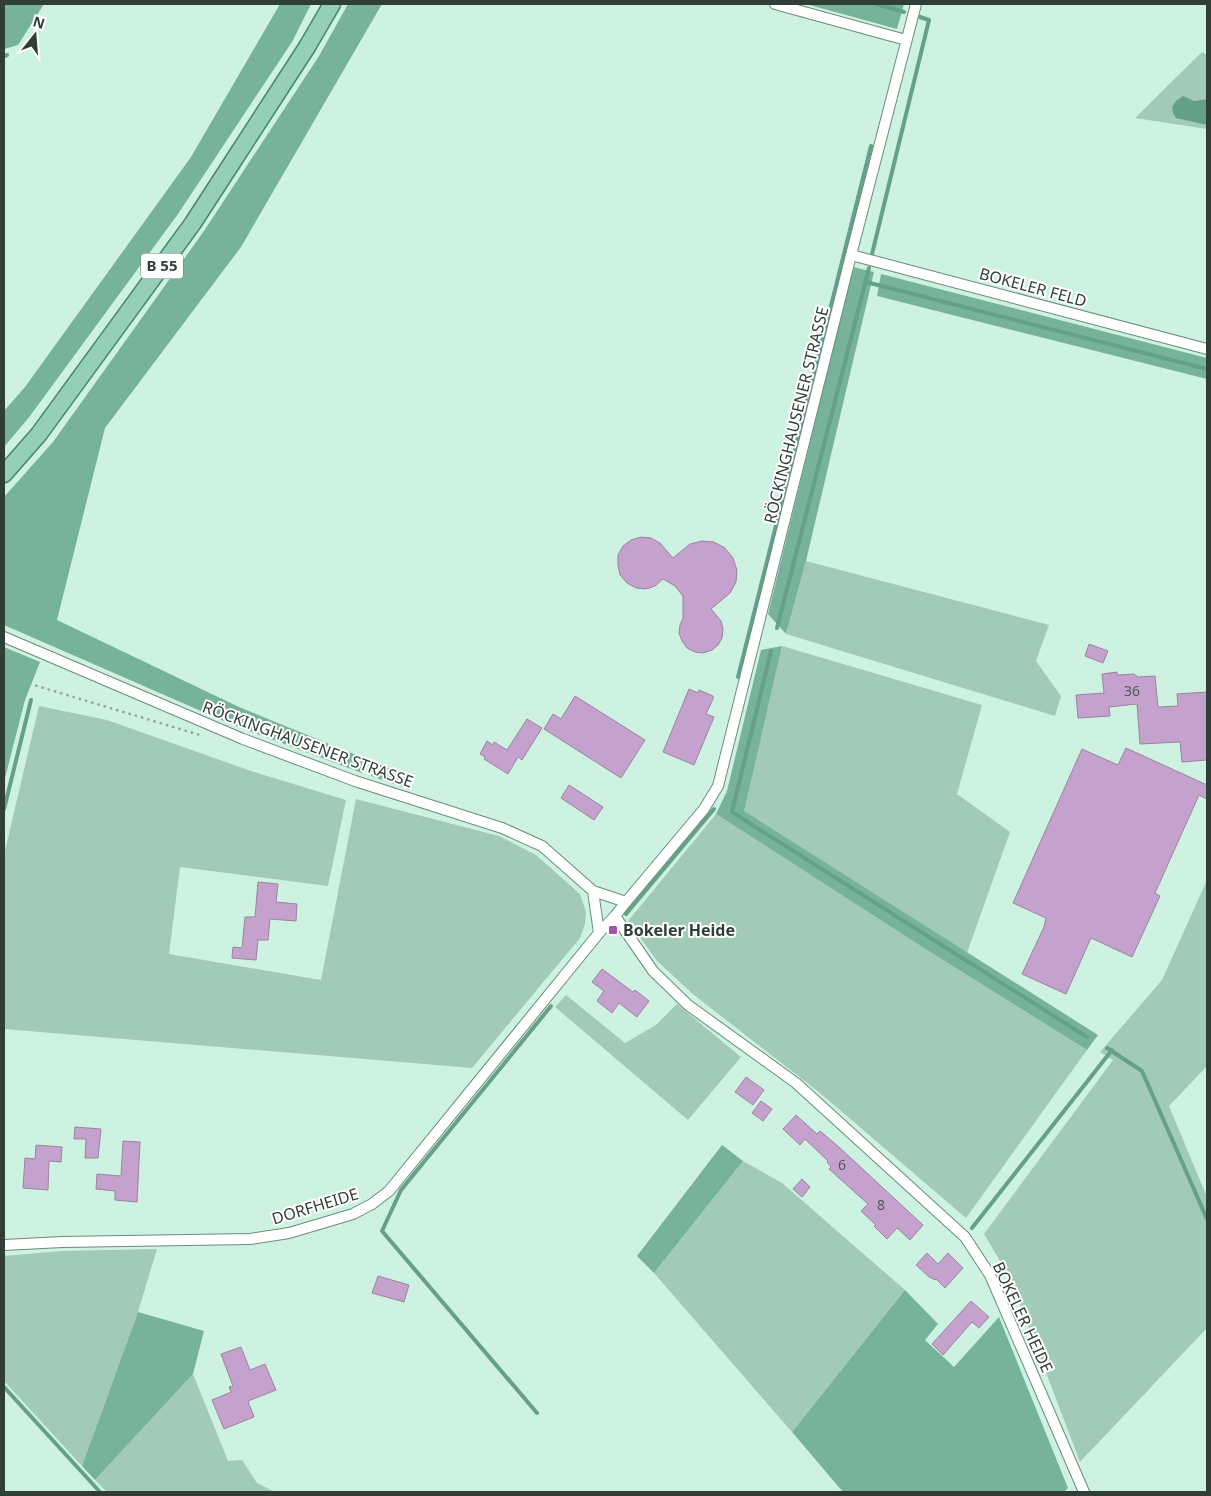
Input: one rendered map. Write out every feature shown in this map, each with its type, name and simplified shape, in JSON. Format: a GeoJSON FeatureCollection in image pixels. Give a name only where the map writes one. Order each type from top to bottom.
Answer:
{"type":"FeatureCollection","features":[{"type":"Feature","properties":{"kind":"main road","name":"B 55"},"geometry":{"type":"LineString","coordinates":[[4,474],[39,434],[193,223],[307,47],[332,4]]}},
{"type":"Feature","properties":{"kind":"street"},"geometry":{"type":"LineString","coordinates":[[775,4],[906,40]]}},
{"type":"Feature","properties":{"kind":"street","name":"RÖCKINGHAUSENER STRASSE"},"geometry":{"type":"LineString","coordinates":[[599,933],[704,809],[718,786],[916,4]]}},
{"type":"Feature","properties":{"kind":"street","name":"BOKELER FELD"},"geometry":{"type":"LineString","coordinates":[[851,255],[1207,349]]}},
{"type":"Feature","properties":{"kind":"street","name":"RÖCKINGHAUSENER STRASSE"},"geometry":{"type":"LineString","coordinates":[[4,637],[244,739],[355,781],[502,828],[542,846],[593,891],[626,902]]}},
{"type":"Feature","properties":{"kind":"street"},"geometry":{"type":"LineString","coordinates":[[593,891],[599,933]]}},
{"type":"Feature","properties":{"kind":"street","name":"BOKELER HEIDE"},"geometry":{"type":"LineString","coordinates":[[615,916],[653,972],[688,1005],[796,1083],[964,1237],[990,1275],[1084,1492]]}},
{"type":"Feature","properties":{"kind":"street","name":"DORFHEIDE"},"geometry":{"type":"LineString","coordinates":[[4,1245],[62,1242],[250,1239],[289,1233],[372,1204],[389,1191],[599,933]]}},
{"type":"Feature","properties":{"kind":"path"},"geometry":{"type":"LineString","coordinates":[[4,676],[207,737]]}},
{"type":"Feature","properties":{"kind":"shaded area"},"geometry":{"type":"Polygon","coordinates":[[[4,4],[44,4],[18,45],[4,49],[4,4]]]}},
{"type":"Feature","properties":{"kind":"shaded area"},"geometry":{"type":"Polygon","coordinates":[[[280,4],[311,4],[292,42],[178,214],[30,416],[4,447],[4,411],[25,387],[191,157],[280,4]]]}},
{"type":"Feature","properties":{"kind":"shaded area"},"geometry":{"type":"Polygon","coordinates":[[[348,4],[382,4],[241,247],[105,428],[57,620],[239,707],[366,759],[362,773],[233,725],[4,625],[4,497],[53,442],[204,231],[319,56],[348,4]]]}},
{"type":"Feature","properties":{"kind":"shaded area"},"geometry":{"type":"Polygon","coordinates":[[[806,4],[904,4],[897,29],[806,4]]]}},
{"type":"Feature","properties":{"kind":"shaded area"},"geometry":{"type":"Polygon","coordinates":[[[1202,52],[1207,55],[1207,129],[1135,118],[1202,52]]]}},
{"type":"Feature","properties":{"kind":"shaded area"},"geometry":{"type":"Polygon","coordinates":[[[1183,96],[1194,101],[1207,99],[1207,125],[1176,118],[1172,107],[1183,96]]]}},
{"type":"Feature","properties":{"kind":"shaded area"},"geometry":{"type":"Polygon","coordinates":[[[853,267],[874,272],[806,561],[786,634],[768,614],[853,267]]]}},
{"type":"Feature","properties":{"kind":"shaded area"},"geometry":{"type":"Polygon","coordinates":[[[881,274],[1207,358],[1207,379],[877,296],[881,274]]]}},
{"type":"Feature","properties":{"kind":"shaded area"},"geometry":{"type":"Polygon","coordinates":[[[806,561],[1049,625],[1036,661],[1061,696],[1055,716],[786,634],[806,561]]]}},
{"type":"Feature","properties":{"kind":"shaded area"},"geometry":{"type":"Polygon","coordinates":[[[782,646],[982,705],[957,794],[1010,832],[967,953],[743,811],[782,646]]]}},
{"type":"Feature","properties":{"kind":"shaded area"},"geometry":{"type":"Polygon","coordinates":[[[782,646],[744,811],[1098,1035],[1087,1050],[927,950],[716,814],[727,791],[761,650],[782,646]]]}},
{"type":"Feature","properties":{"kind":"shaded area"},"geometry":{"type":"Polygon","coordinates":[[[4,647],[40,662],[25,700],[4,782],[4,647]]]}},
{"type":"Feature","properties":{"kind":"shaded area"},"geometry":{"type":"Polygon","coordinates":[[[39,706],[107,720],[251,771],[346,800],[328,886],[180,867],[169,954],[321,980],[356,799],[499,836],[536,855],[580,894],[586,912],[585,924],[580,938],[472,1068],[4,1029],[4,855],[39,706]]]}},
{"type":"Feature","properties":{"kind":"shaded area"},"geometry":{"type":"Polygon","coordinates":[[[375,763],[409,776],[406,788],[371,776],[375,763]]]}},
{"type":"Feature","properties":{"kind":"shaded area"},"geometry":{"type":"Polygon","coordinates":[[[716,814],[927,950],[1087,1050],[966,1218],[820,1093],[694,995],[657,961],[628,921],[716,814]]]}},
{"type":"Feature","properties":{"kind":"shaded area"},"geometry":{"type":"Polygon","coordinates":[[[1207,880],[1207,1066],[1169,1106],[1207,1197],[1207,1328],[1080,1462],[1010,1278],[984,1234],[1113,1060],[1100,1052],[1162,980],[1207,880]]]}},
{"type":"Feature","properties":{"kind":"shaded area"},"geometry":{"type":"Polygon","coordinates":[[[566,995],[625,1043],[656,1025],[677,1004],[741,1057],[688,1120],[555,1007],[566,995]]]}},
{"type":"Feature","properties":{"kind":"shaded area"},"geometry":{"type":"Polygon","coordinates":[[[722,1145],[743,1161],[654,1273],[637,1256],[722,1145]]]}},
{"type":"Feature","properties":{"kind":"shaded area"},"geometry":{"type":"Polygon","coordinates":[[[743,1161],[782,1183],[905,1290],[792,1432],[654,1273],[743,1161]]]}},
{"type":"Feature","properties":{"kind":"shaded area"},"geometry":{"type":"Polygon","coordinates":[[[157,1249],[138,1312],[82,1466],[4,1381],[4,1256],[61,1251],[157,1249]]]}},
{"type":"Feature","properties":{"kind":"shaded area"},"geometry":{"type":"Polygon","coordinates":[[[905,1290],[938,1324],[925,1340],[954,1367],[999,1317],[1068,1488],[1064,1492],[843,1492],[792,1432],[905,1290]]]}},
{"type":"Feature","properties":{"kind":"shaded area"},"geometry":{"type":"Polygon","coordinates":[[[138,1312],[204,1331],[193,1374],[95,1480],[82,1466],[138,1312]]]}},
{"type":"Feature","properties":{"kind":"shaded area"},"geometry":{"type":"Polygon","coordinates":[[[193,1374],[228,1461],[242,1460],[257,1483],[275,1492],[107,1492],[95,1480],[193,1374]]]}},
{"type":"Feature","properties":{"kind":"building"},"geometry":{"type":"Polygon","coordinates":[[[641,537],[651,538],[660,543],[673,558],[690,544],[702,541],[714,542],[725,548],[733,558],[737,570],[736,582],[730,593],[711,609],[721,621],[723,629],[722,638],[712,650],[703,653],[695,652],[687,648],[682,641],[679,633],[683,618],[683,596],[675,586],[663,579],[655,586],[646,589],[636,588],[627,583],[620,575],[618,555],[623,546],[631,540],[641,537]]]}},
{"type":"Feature","properties":{"kind":"building"},"geometry":{"type":"Polygon","coordinates":[[[1089,644],[1108,651],[1103,663],[1085,656],[1089,644]]]}},
{"type":"Feature","properties":{"kind":"building"},"geometry":{"type":"Polygon","coordinates":[[[1117,672],[1117,675],[1155,676],[1158,707],[1178,706],[1177,694],[1207,692],[1207,760],[1182,762],[1180,742],[1140,744],[1137,704],[1109,707],[1110,716],[1078,718],[1076,695],[1104,693],[1102,674],[1117,672]]]}},
{"type":"Feature","properties":{"kind":"building"},"geometry":{"type":"Polygon","coordinates":[[[689,689],[698,693],[699,690],[713,696],[706,714],[714,717],[694,765],[663,752],[689,689]]]}},
{"type":"Feature","properties":{"kind":"building"},"geometry":{"type":"Polygon","coordinates":[[[575,696],[645,740],[621,778],[544,729],[553,714],[561,719],[575,696]]]}},
{"type":"Feature","properties":{"kind":"building"},"geometry":{"type":"Polygon","coordinates":[[[527,719],[542,728],[522,760],[518,757],[508,774],[484,759],[485,757],[480,754],[487,741],[493,745],[494,742],[507,750],[527,719]]]}},
{"type":"Feature","properties":{"kind":"building"},"geometry":{"type":"Polygon","coordinates":[[[1126,748],[1207,785],[1207,799],[1199,795],[1155,893],[1160,896],[1132,957],[1091,938],[1066,994],[1022,974],[1044,927],[1046,918],[1013,903],[1082,749],[1118,765],[1126,748]]]}},
{"type":"Feature","properties":{"kind":"building"},"geometry":{"type":"Polygon","coordinates":[[[569,785],[603,807],[594,820],[561,798],[569,785]]]}},
{"type":"Feature","properties":{"kind":"building"},"geometry":{"type":"Polygon","coordinates":[[[258,882],[278,884],[276,902],[297,904],[296,921],[270,919],[268,940],[258,940],[256,960],[232,958],[233,947],[242,948],[245,917],[255,917],[258,882]]]}},
{"type":"Feature","properties":{"kind":"building"},"geometry":{"type":"Polygon","coordinates":[[[602,969],[633,992],[635,990],[649,1001],[637,1017],[619,1003],[612,1013],[597,1001],[604,991],[592,982],[602,969]]]}},
{"type":"Feature","properties":{"kind":"building"},"geometry":{"type":"Polygon","coordinates":[[[746,1077],[764,1090],[753,1105],[735,1092],[746,1077]]]}},
{"type":"Feature","properties":{"kind":"building"},"geometry":{"type":"Polygon","coordinates":[[[761,1101],[772,1109],[763,1121],[752,1113],[761,1101]]]}},
{"type":"Feature","properties":{"kind":"building"},"geometry":{"type":"Polygon","coordinates":[[[796,1115],[817,1134],[820,1131],[840,1148],[923,1225],[910,1240],[897,1228],[887,1239],[861,1211],[868,1204],[829,1169],[831,1167],[828,1161],[805,1139],[800,1145],[783,1129],[796,1115]]]}},
{"type":"Feature","properties":{"kind":"building"},"geometry":{"type":"Polygon","coordinates":[[[75,1127],[101,1129],[98,1158],[85,1158],[86,1139],[74,1139],[75,1127]]]}},
{"type":"Feature","properties":{"kind":"building"},"geometry":{"type":"Polygon","coordinates":[[[123,1141],[140,1142],[137,1202],[115,1200],[115,1191],[96,1189],[97,1174],[121,1176],[123,1141]]]}},
{"type":"Feature","properties":{"kind":"building"},"geometry":{"type":"Polygon","coordinates":[[[36,1145],[62,1147],[61,1162],[49,1161],[48,1190],[23,1188],[25,1158],[35,1159],[36,1145]]]}},
{"type":"Feature","properties":{"kind":"building"},"geometry":{"type":"Polygon","coordinates":[[[802,1179],[810,1187],[802,1197],[793,1189],[802,1179]]]}},
{"type":"Feature","properties":{"kind":"building"},"geometry":{"type":"Polygon","coordinates":[[[927,1253],[938,1264],[948,1253],[963,1268],[945,1288],[916,1265],[927,1253]]]}},
{"type":"Feature","properties":{"kind":"building"},"geometry":{"type":"Polygon","coordinates":[[[378,1276],[409,1285],[404,1302],[372,1293],[378,1276]]]}},
{"type":"Feature","properties":{"kind":"building"},"geometry":{"type":"Polygon","coordinates":[[[971,1301],[989,1317],[979,1328],[972,1322],[943,1355],[932,1344],[971,1301]]]}},
{"type":"Feature","properties":{"kind":"building"},"geometry":{"type":"Polygon","coordinates":[[[241,1347],[250,1370],[265,1364],[276,1390],[248,1401],[254,1417],[224,1429],[212,1400],[231,1392],[229,1387],[233,1386],[221,1354],[241,1347]]]}},
{"type":"Feature","properties":{"kind":"waterway"},"geometry":{"type":"LineString","coordinates":[[876,4],[904,12]]}},
{"type":"Feature","properties":{"kind":"waterway"},"geometry":{"type":"LineString","coordinates":[[872,254],[929,20],[920,17]]}},
{"type":"Feature","properties":{"kind":"waterway"},"geometry":{"type":"LineString","coordinates":[[738,677],[871,146]]}},
{"type":"Feature","properties":{"kind":"waterway"},"geometry":{"type":"LineString","coordinates":[[777,628],[869,268]]}},
{"type":"Feature","properties":{"kind":"waterway"},"geometry":{"type":"LineString","coordinates":[[866,282],[1207,369]]}},
{"type":"Feature","properties":{"kind":"waterway"},"geometry":{"type":"LineString","coordinates":[[771,651],[732,812],[1087,1037]]}},
{"type":"Feature","properties":{"kind":"waterway"},"geometry":{"type":"LineString","coordinates":[[4,809],[31,700]]}},
{"type":"Feature","properties":{"kind":"waterway"},"geometry":{"type":"LineString","coordinates":[[626,914],[714,809]]}},
{"type":"Feature","properties":{"kind":"waterway"},"geometry":{"type":"LineString","coordinates":[[537,1413],[382,1231],[401,1190],[551,1006]]}},
{"type":"Feature","properties":{"kind":"waterway"},"geometry":{"type":"LineString","coordinates":[[1107,1048],[1142,1071],[1207,1219]]}},
{"type":"Feature","properties":{"kind":"waterway"},"geometry":{"type":"LineString","coordinates":[[972,1228],[1112,1050]]}},
{"type":"Feature","properties":{"kind":"waterway"},"geometry":{"type":"LineString","coordinates":[[4,1387],[100,1492]]}},
{"type":"Feature","properties":{"kind":"place","name":"Bokeler Heide"},"geometry":{"type":"Point","coordinates":[613,930]}}]}
